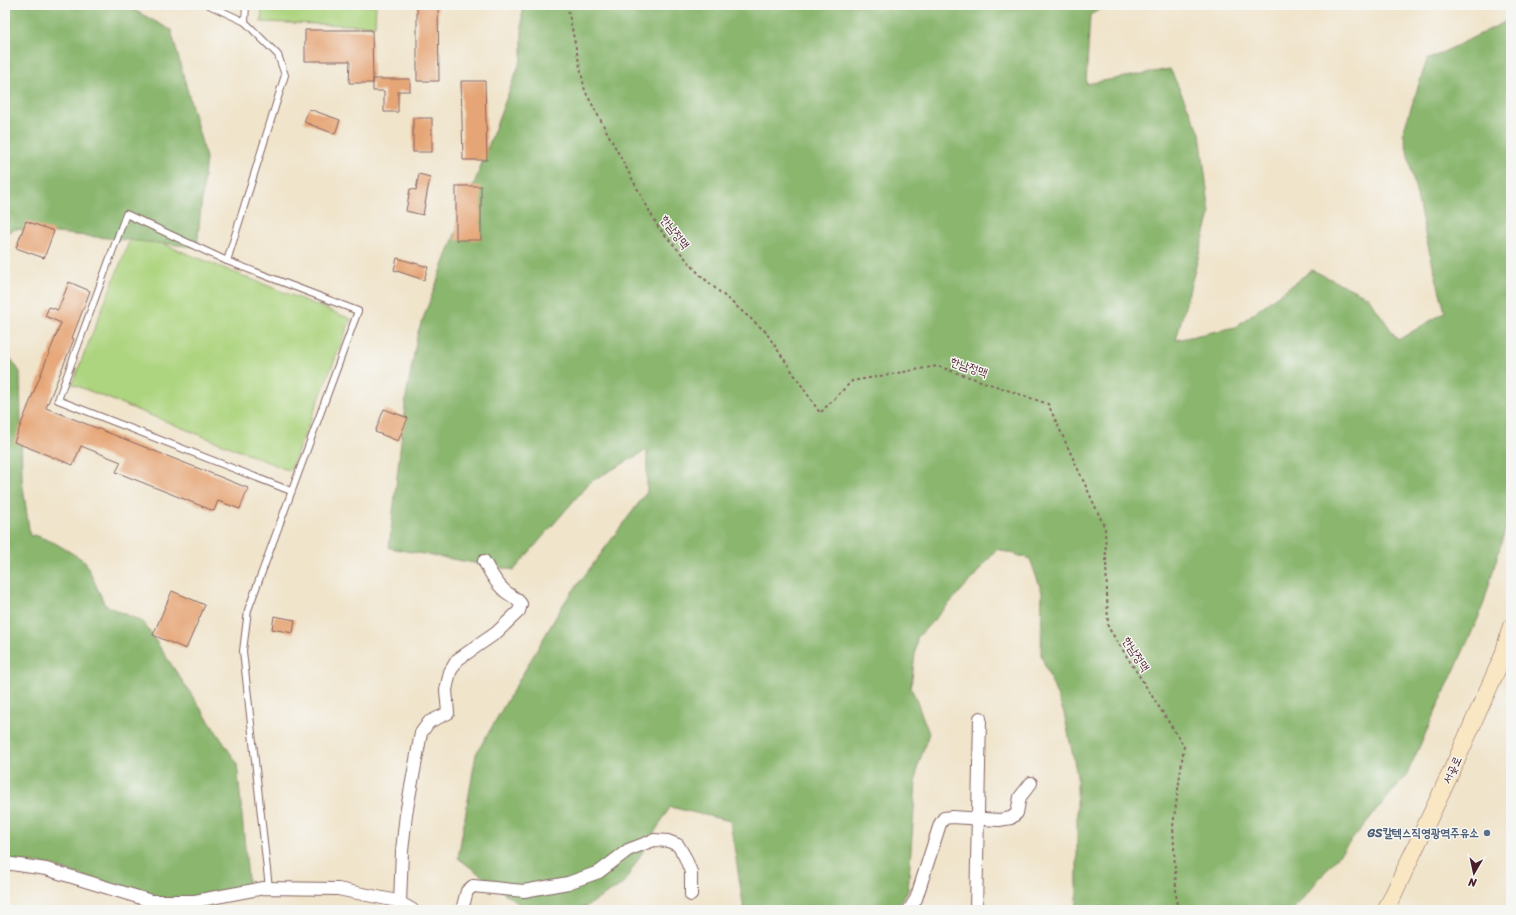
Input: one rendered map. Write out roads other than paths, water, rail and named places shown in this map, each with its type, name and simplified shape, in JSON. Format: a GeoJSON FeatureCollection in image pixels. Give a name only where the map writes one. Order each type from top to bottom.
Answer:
{"type":"FeatureCollection","features":[{"type":"Feature","properties":{"kind":"main road","name":"서곶로"},"geometry":{"type":"LineString","coordinates":[[1386,910],[1452,770],[1503,656],[1511,627]]}},
{"type":"Feature","properties":{"kind":"street"},"geometry":{"type":"LineString","coordinates":[[400,903],[406,814],[421,733],[429,722],[448,713],[446,690],[450,672],[457,660],[496,633],[519,611],[521,604],[497,583],[484,561]]}},
{"type":"Feature","properties":{"kind":"street"},"geometry":{"type":"LineString","coordinates":[[1493,678],[1511,648]]}},
{"type":"Feature","properties":{"kind":"street"},"geometry":{"type":"LineString","coordinates":[[976,910],[980,718]]}},
{"type":"Feature","properties":{"kind":"street"},"geometry":{"type":"LineString","coordinates":[[909,910],[916,899],[940,824],[944,818],[952,817],[978,820],[999,820],[1011,818],[1017,813],[1020,796],[1031,783]]}},
{"type":"Feature","properties":{"kind":"street"},"geometry":{"type":"LineString","coordinates":[[462,910],[467,891],[473,886],[524,891],[568,883],[599,872],[628,850],[654,840],[668,841],[678,845],[691,872],[691,895]]}},
{"type":"Feature","properties":{"kind":"street"},"geometry":{"type":"LineString","coordinates":[[5,863],[46,869],[151,902],[195,901],[264,888],[338,889],[397,901],[413,910]]}},
{"type":"Feature","properties":{"kind":"lane"},"geometry":{"type":"LineString","coordinates":[[209,5],[245,22],[278,55],[285,75],[227,261]]}},
{"type":"Feature","properties":{"kind":"lane"},"geometry":{"type":"LineString","coordinates":[[245,22],[246,5]]}},
{"type":"Feature","properties":{"kind":"lane"},"geometry":{"type":"LineString","coordinates":[[269,888],[243,651],[248,610],[358,311],[227,261],[126,214],[58,400],[291,491]]}},
{"type":"Feature","properties":{"kind":"place","name":"GS칼텍스직영광역주유소"},"geometry":{"type":"Point","coordinates":[1487,833]}}]}
